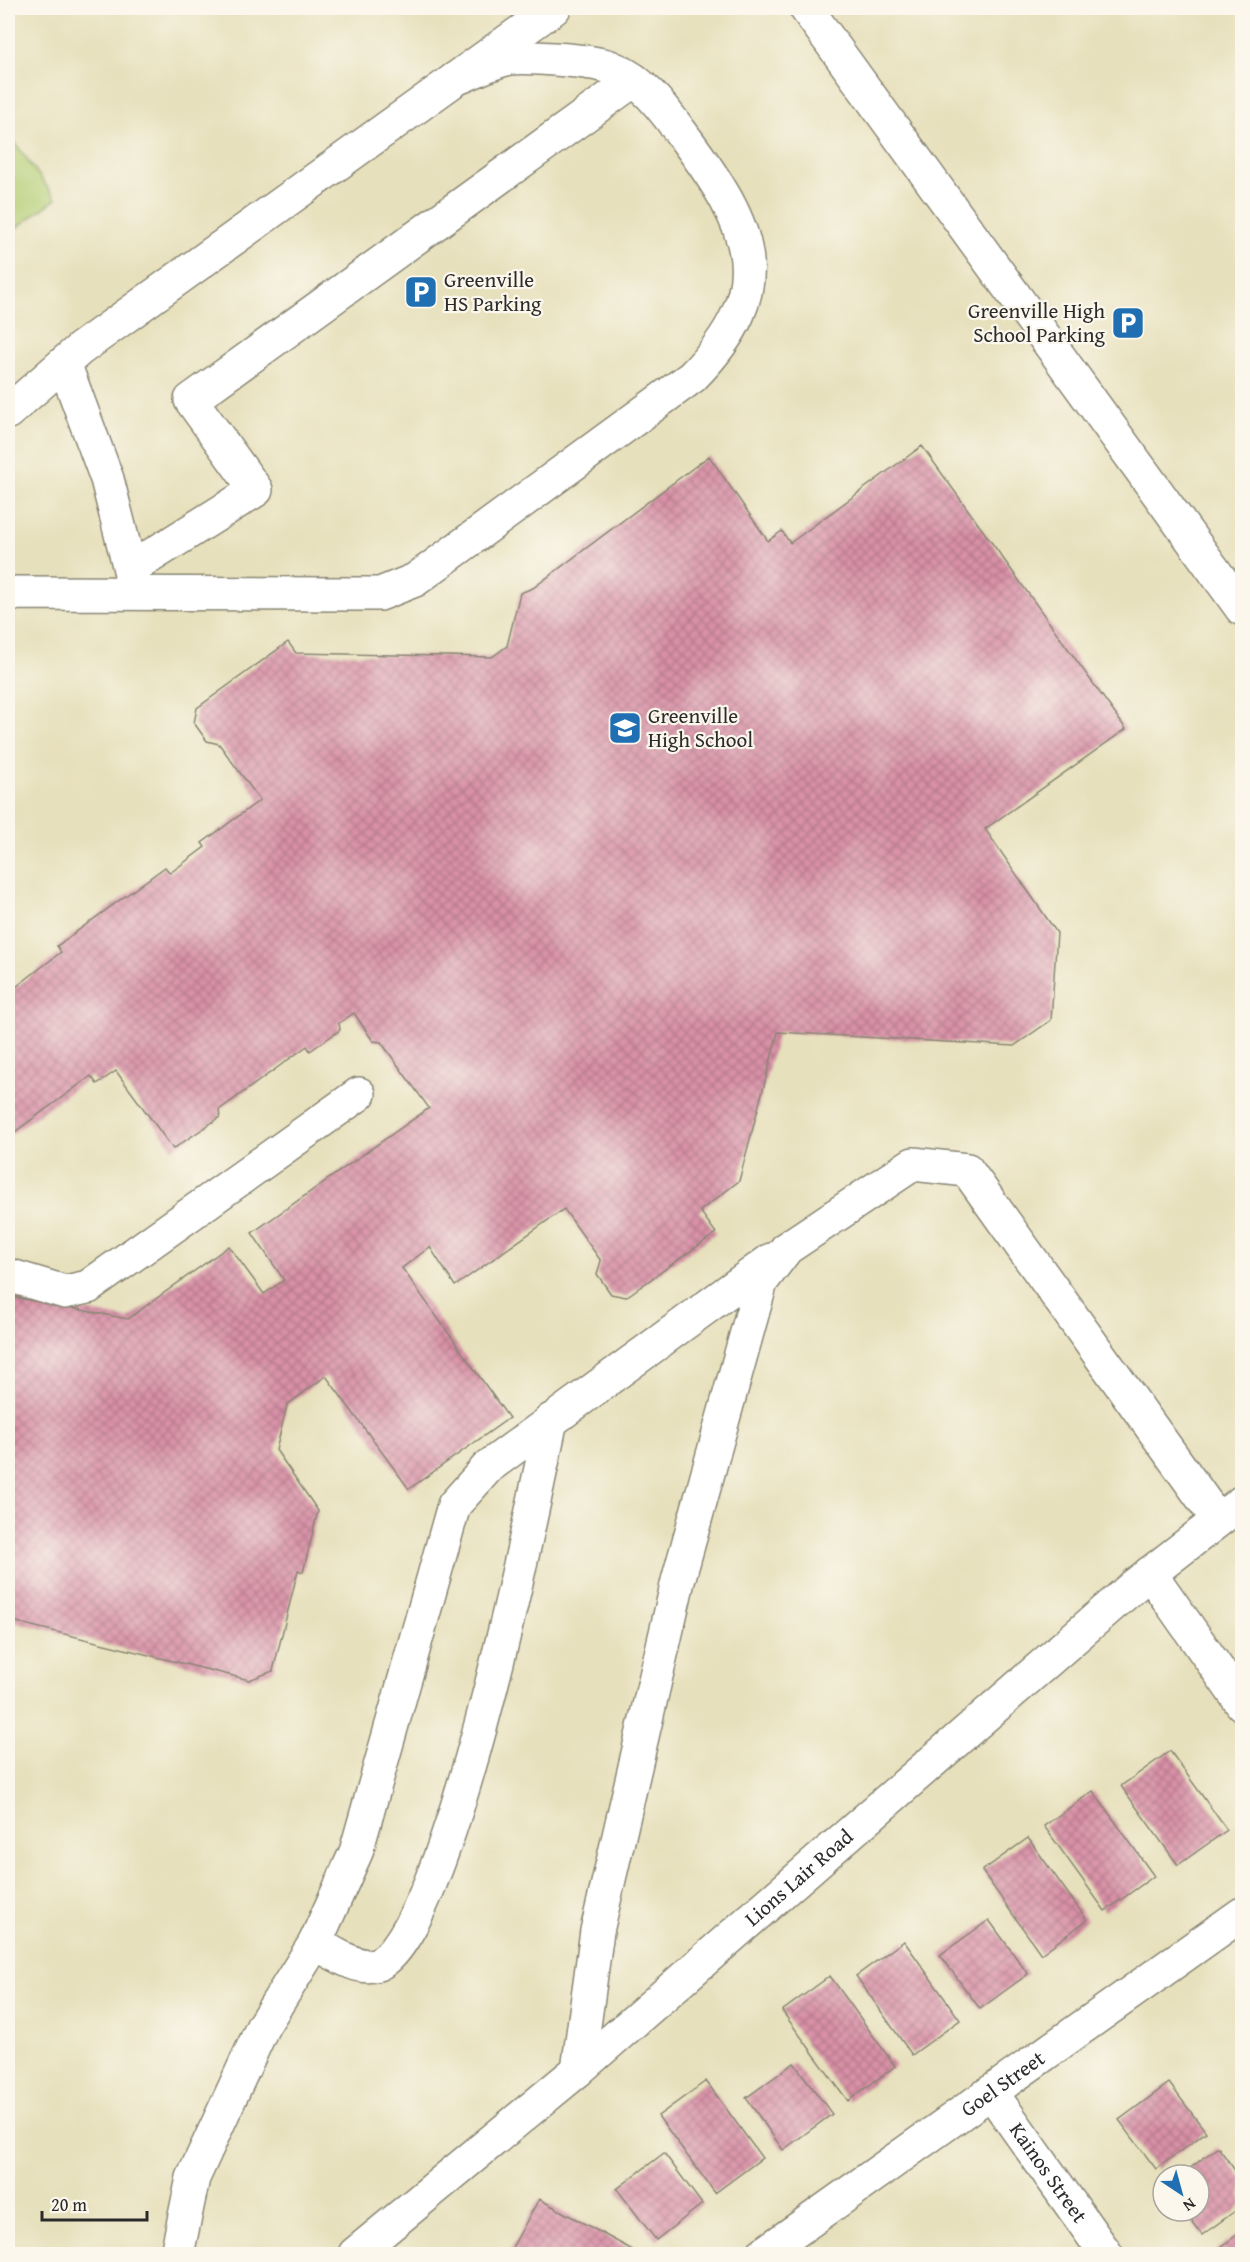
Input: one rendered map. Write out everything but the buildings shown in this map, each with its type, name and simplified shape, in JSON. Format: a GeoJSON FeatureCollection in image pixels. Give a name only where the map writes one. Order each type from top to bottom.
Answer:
{"type":"FeatureCollection","features":[{"type":"Feature","properties":{"kind":"street"},"geometry":{"type":"LineString","coordinates":[[8,412],[64,363],[554,8]]}},
{"type":"Feature","properties":{"kind":"street"},"geometry":{"type":"LineString","coordinates":[[806,8],[1242,609]]}},
{"type":"Feature","properties":{"kind":"street"},"geometry":{"type":"LineString","coordinates":[[8,596],[17,593],[133,581],[380,594],[415,580],[692,377],[707,362],[728,332],[742,305],[749,264],[746,242],[722,188],[642,85],[609,67],[548,59],[507,58],[455,79]]}},
{"type":"Feature","properties":{"kind":"street"},"geometry":{"type":"LineString","coordinates":[[133,581],[256,490],[191,400],[634,81]]}},
{"type":"Feature","properties":{"kind":"street"},"geometry":{"type":"LineString","coordinates":[[64,363],[107,479],[133,581]]}},
{"type":"Feature","properties":{"kind":"street"},"geometry":{"type":"LineString","coordinates":[[8,1275],[65,1292],[88,1287],[359,1094]]}},
{"type":"Feature","properties":{"kind":"street"},"geometry":{"type":"LineString","coordinates":[[177,2254],[193,2178],[263,2026],[315,1943],[356,1852],[454,1505],[488,1467],[787,1248],[913,1164],[967,1170],[1230,1511]]}},
{"type":"Feature","properties":{"kind":"street"},"geometry":{"type":"LineString","coordinates":[[578,2070],[597,1931],[678,1581],[761,1282],[787,1248]]}},
{"type":"Feature","properties":{"kind":"street"},"geometry":{"type":"LineString","coordinates":[[315,1943],[358,1965],[377,1965],[394,1952],[415,1919],[450,1826],[487,1709],[518,1582],[551,1420]]}},
{"type":"Feature","properties":{"kind":"street","name":"Lions Lair Road"},"geometry":{"type":"LineString","coordinates":[[356,2254],[578,2070],[1150,1574],[1230,1511]]}},
{"type":"Feature","properties":{"kind":"street"},"geometry":{"type":"LineString","coordinates":[[1150,1574],[1242,1704]]}},
{"type":"Feature","properties":{"kind":"street","name":"Goel Street"},"geometry":{"type":"LineString","coordinates":[[763,2254],[1242,1914]]}},
{"type":"Feature","properties":{"kind":"street","name":"Kainos Street"},"geometry":{"type":"LineString","coordinates":[[991,2092],[1106,2254]]}},
{"type":"Feature","properties":{"kind":"green space"},"geometry":{"type":"Polygon","coordinates":[[[8,133],[56,199],[8,234],[8,133]]]}},
{"type":"Feature","properties":{"kind":"place","name":"Greenville HS Parking"},"geometry":{"type":"Point","coordinates":[421,292]}},
{"type":"Feature","properties":{"kind":"place","name":"Greenville High School Parking"},"geometry":{"type":"Point","coordinates":[1128,323]}},
{"type":"Feature","properties":{"kind":"place","name":"Greenville High School"},"geometry":{"type":"Point","coordinates":[625,728]}}]}
